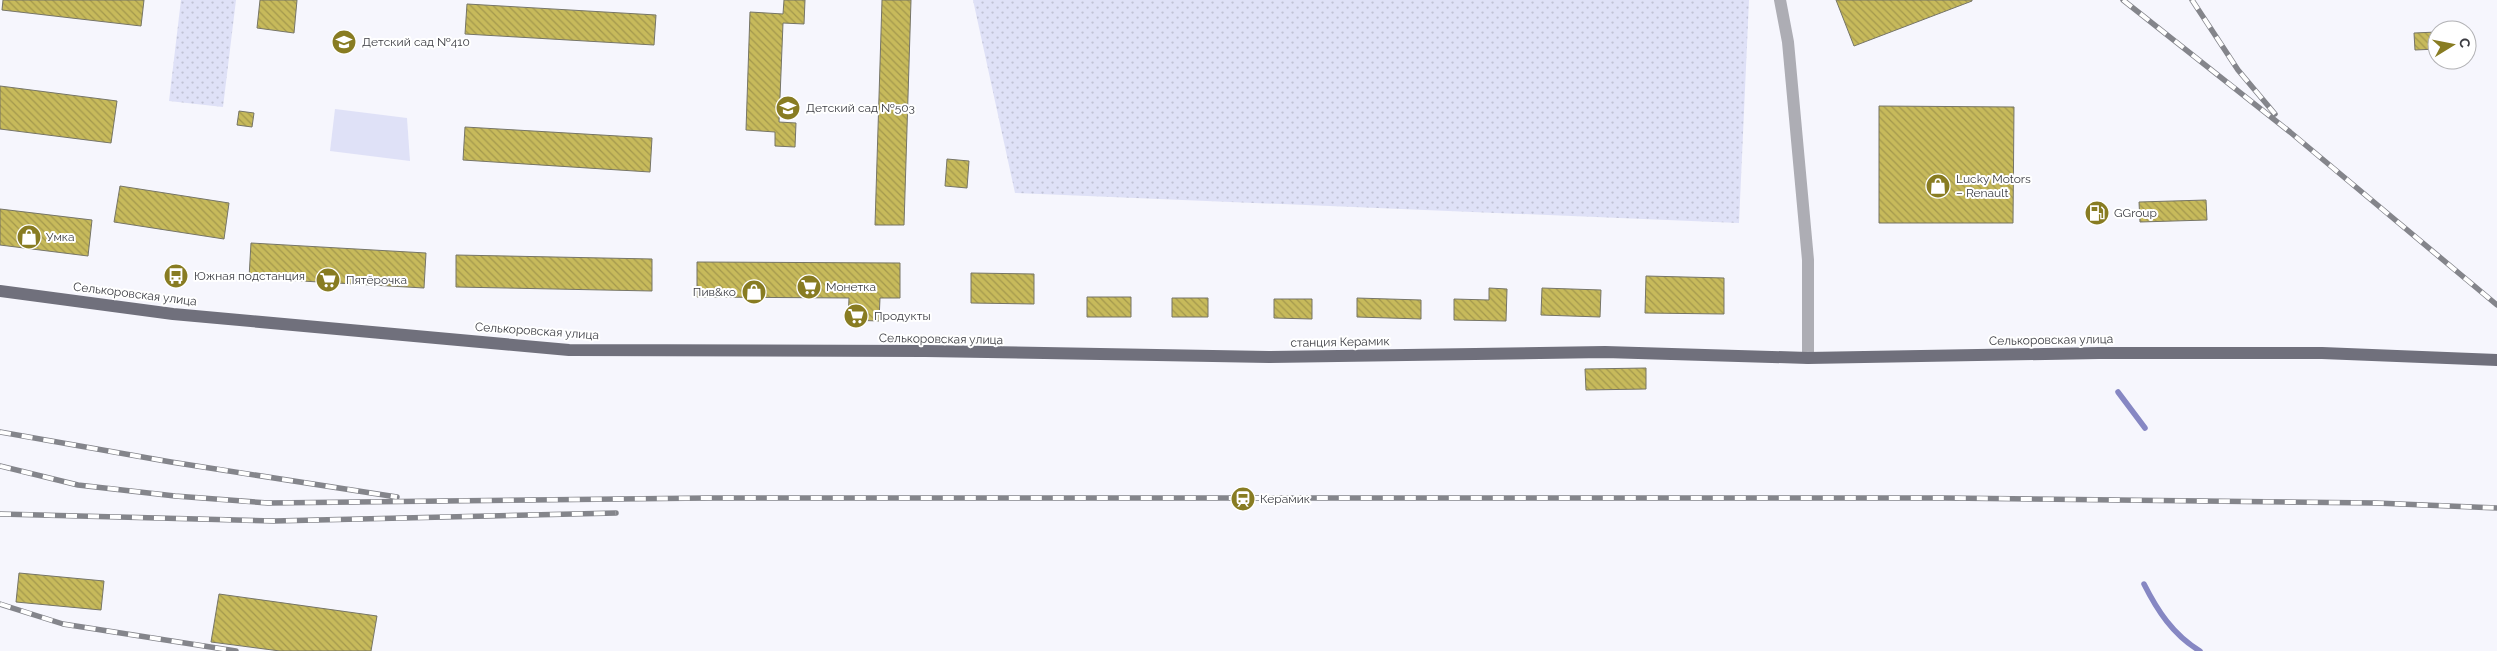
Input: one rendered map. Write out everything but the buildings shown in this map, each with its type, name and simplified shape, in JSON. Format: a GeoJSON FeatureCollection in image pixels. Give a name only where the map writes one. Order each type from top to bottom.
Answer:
{"type":"FeatureCollection","features":[{"type":"Feature","properties":{"kind":"main road","name":"Селькоровская улица"},"geometry":{"type":"LineString","coordinates":[[0,291],[173,314],[569,350],[1075,355]]}},
{"type":"Feature","properties":{"kind":"main road","name":"Селькоровская улица"},"geometry":{"type":"LineString","coordinates":[[1605,352],[1808,358],[2100,353],[2322,353],[2497,360]]}},
{"type":"Feature","properties":{"kind":"main road","name":"станция Керамик"},"geometry":{"type":"LineString","coordinates":[[1075,355],[1268,357],[1605,352]]}},
{"type":"Feature","properties":{"kind":"street"},"geometry":{"type":"LineString","coordinates":[[1780,0],[1788,42],[1808,260],[1808,358]]}},
{"type":"Feature","properties":{"kind":"shaded area"},"geometry":{"type":"Polygon","coordinates":[[[181,0],[236,0],[223,107],[169,101],[181,0]]]}},
{"type":"Feature","properties":{"kind":"shaded area"},"geometry":{"type":"Polygon","coordinates":[[[973,0],[1749,0],[1739,223],[1015,193],[973,0]]]}},
{"type":"Feature","properties":{"kind":"shaded area"},"geometry":{"type":"Polygon","coordinates":[[[335,109],[407,118],[410,161],[330,151],[335,109]]]}},
{"type":"Feature","properties":{"kind":"waterway"},"geometry":{"type":"LineString","coordinates":[[2118,392],[2145,428]]}},
{"type":"Feature","properties":{"kind":"waterway"},"geometry":{"type":"LineString","coordinates":[[2144,584],[2154,603],[2174,630],[2190,645],[2200,651]]}},
{"type":"Feature","properties":{"kind":"railway"},"geometry":{"type":"LineString","coordinates":[[2123,0],[2290,132],[2497,305]]}},
{"type":"Feature","properties":{"kind":"railway"},"geometry":{"type":"LineString","coordinates":[[2192,0],[2238,70],[2275,114]]}},
{"type":"Feature","properties":{"kind":"railway"},"geometry":{"type":"LineString","coordinates":[[0,432],[171,462],[397,497]]}},
{"type":"Feature","properties":{"kind":"railway"},"geometry":{"type":"LineString","coordinates":[[0,466],[78,485],[175,496],[268,503],[708,498],[1945,498],[2376,503],[2497,508]]}},
{"type":"Feature","properties":{"kind":"railway"},"geometry":{"type":"LineString","coordinates":[[0,514],[274,521],[616,513]]}},
{"type":"Feature","properties":{"kind":"railway"},"geometry":{"type":"LineString","coordinates":[[0,604],[63,624],[236,651]]}},
{"type":"Feature","properties":{"kind":"place","name":"Детский сад №410"},"geometry":{"type":"Point","coordinates":[344,42]}},
{"type":"Feature","properties":{"kind":"place","name":"Детский сад №503"},"geometry":{"type":"Point","coordinates":[788,108]}},
{"type":"Feature","properties":{"kind":"place","name":"Lucky Motors – Renault"},"geometry":{"type":"Point","coordinates":[1938,186]}},
{"type":"Feature","properties":{"kind":"place","name":"GGroup"},"geometry":{"type":"Point","coordinates":[2097,213]}},
{"type":"Feature","properties":{"kind":"place","name":"Умка"},"geometry":{"type":"Point","coordinates":[29,237]}},
{"type":"Feature","properties":{"kind":"place","name":"Южная подстанция"},"geometry":{"type":"Point","coordinates":[176,276]}},
{"type":"Feature","properties":{"kind":"place","name":"Пятёрочка"},"geometry":{"type":"Point","coordinates":[328,280]}},
{"type":"Feature","properties":{"kind":"place","name":"Монетка"},"geometry":{"type":"Point","coordinates":[809,287]}},
{"type":"Feature","properties":{"kind":"place","name":"Пив&ко"},"geometry":{"type":"Point","coordinates":[754,292]}},
{"type":"Feature","properties":{"kind":"place","name":"Продукты"},"geometry":{"type":"Point","coordinates":[856,316]}},
{"type":"Feature","properties":{"kind":"place","name":"Керамик"},"geometry":{"type":"Point","coordinates":[1243,499]}}]}
